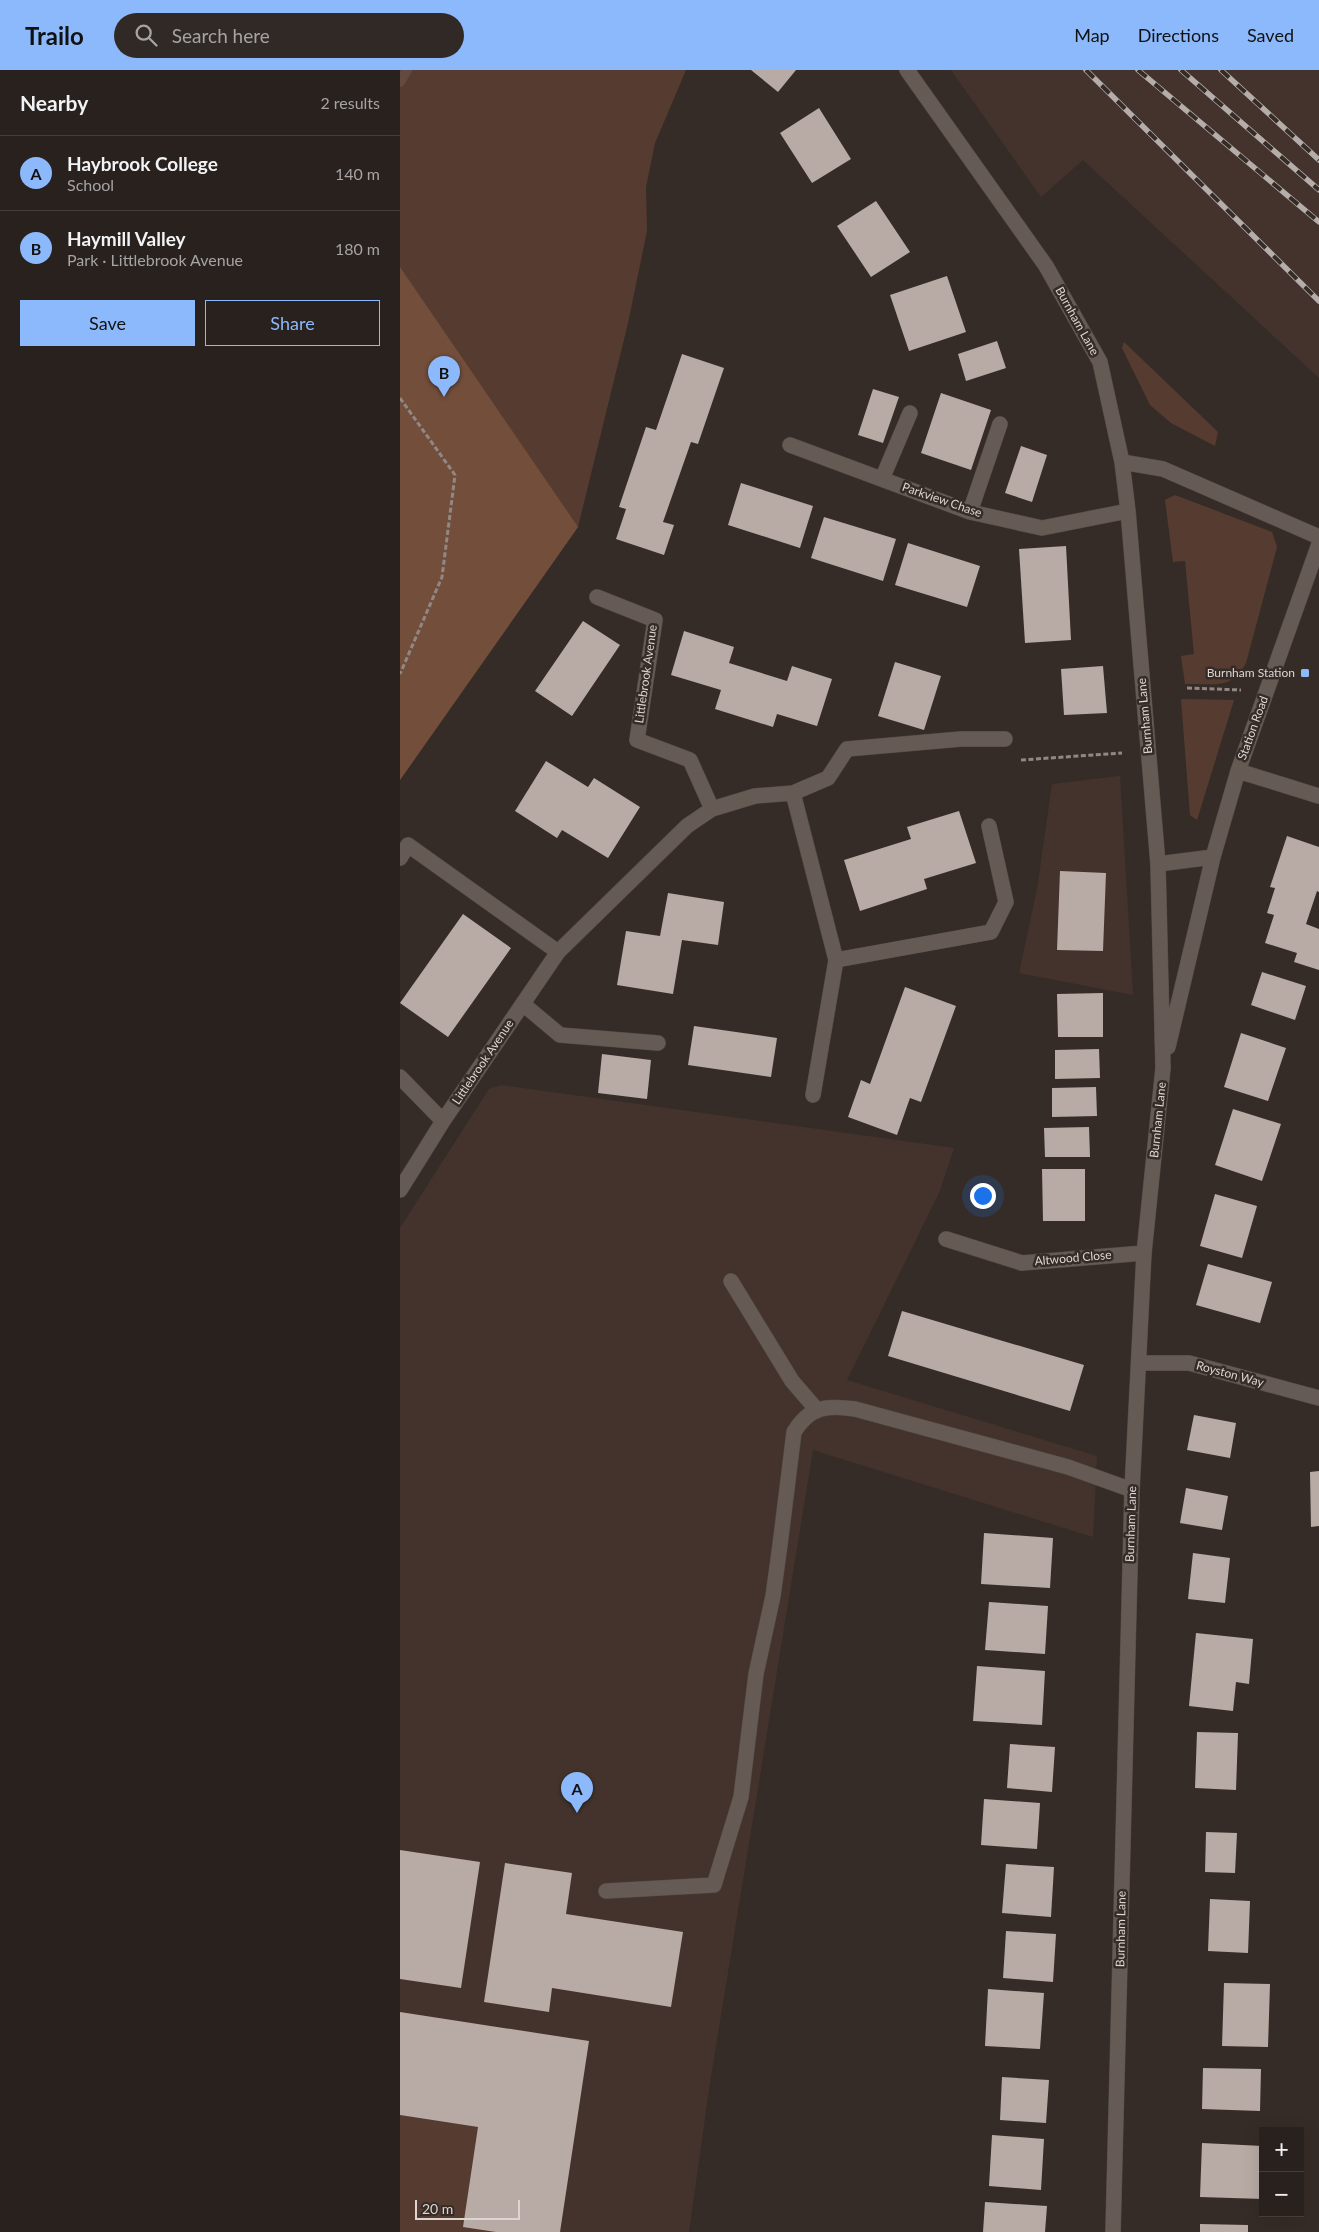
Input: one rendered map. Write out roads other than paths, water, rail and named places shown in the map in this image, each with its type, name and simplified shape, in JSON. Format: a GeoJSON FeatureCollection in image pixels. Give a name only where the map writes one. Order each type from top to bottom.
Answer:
{"type":"FeatureCollection","features":[{"type":"Feature","properties":{"kind":"street","name":"Burnham Lane"},"geometry":{"type":"LineString","coordinates":[[906,70],[1046,266],[1100,362],[1122,462],[1128,511],[1158,864],[1163,1068],[1144,1253],[1132,1490],[1113,2232]]}},
{"type":"Feature","properties":{"kind":"street"},"geometry":{"type":"LineString","coordinates":[[882,479],[910,413]]}},
{"type":"Feature","properties":{"kind":"street"},"geometry":{"type":"LineString","coordinates":[[970,512],[1000,424]]}},
{"type":"Feature","properties":{"kind":"street","name":"Parkview Chase"},"geometry":{"type":"LineString","coordinates":[[790,445],[970,512],[1042,528],[1128,511]]}},
{"type":"Feature","properties":{"kind":"street"},"geometry":{"type":"LineString","coordinates":[[1122,462],[1163,469],[1319,536]]}},
{"type":"Feature","properties":{"kind":"street","name":"Station Road"},"geometry":{"type":"LineString","coordinates":[[1163,1068],[1213,857],[1238,771],[1319,544]]}},
{"type":"Feature","properties":{"kind":"street","name":"Littlebrook Avenue"},"geometry":{"type":"LineString","coordinates":[[597,597],[655,620],[638,740],[690,760],[712,809]]}},
{"type":"Feature","properties":{"kind":"street","name":"Littlebrook Avenue"},"geometry":{"type":"LineString","coordinates":[[400,1190],[443,1121],[558,952],[687,826],[712,809],[755,796],[792,793],[828,778],[847,749],[961,739],[1005,739]]}},
{"type":"Feature","properties":{"kind":"street"},"geometry":{"type":"LineString","coordinates":[[1238,771],[1319,796]]}},
{"type":"Feature","properties":{"kind":"street"},"geometry":{"type":"LineString","coordinates":[[792,793],[836,960],[813,1095]]}},
{"type":"Feature","properties":{"kind":"street"},"geometry":{"type":"LineString","coordinates":[[836,960],[991,932],[1006,902],[989,826]]}},
{"type":"Feature","properties":{"kind":"street"},"geometry":{"type":"LineString","coordinates":[[400,858],[408,844],[558,952]]}},
{"type":"Feature","properties":{"kind":"street"},"geometry":{"type":"LineString","coordinates":[[1158,864],[1213,857]]}},
{"type":"Feature","properties":{"kind":"street"},"geometry":{"type":"LineString","coordinates":[[523,1004],[560,1035],[658,1043]]}},
{"type":"Feature","properties":{"kind":"street"},"geometry":{"type":"LineString","coordinates":[[400,1077],[443,1121]]}},
{"type":"Feature","properties":{"kind":"street","name":"Altwood Close"},"geometry":{"type":"LineString","coordinates":[[946,1239],[1022,1263],[1144,1253]]}},
{"type":"Feature","properties":{"kind":"street"},"geometry":{"type":"LineString","coordinates":[[731,1281],[792,1380],[817,1410]]}},
{"type":"Feature","properties":{"kind":"street","name":"Royston Way"},"geometry":{"type":"LineString","coordinates":[[1139,1364],[1189,1363],[1319,1398]]}},
{"type":"Feature","properties":{"kind":"street"},"geometry":{"type":"LineString","coordinates":[[606,1891],[714,1885],[741,1797],[756,1674],[774,1588],[794,1432],[803,1417],[817,1410],[832,1406],[856,1409],[1068,1467],[1132,1490]]}},
{"type":"Feature","properties":{"kind":"waterway"},"geometry":{"type":"LineString","coordinates":[[400,82],[407,70]]}},
{"type":"Feature","properties":{"kind":"railway"},"geometry":{"type":"LineString","coordinates":[[1086,70],[1319,301]]}},
{"type":"Feature","properties":{"kind":"railway"},"geometry":{"type":"LineString","coordinates":[[1138,70],[1319,222]]}},
{"type":"Feature","properties":{"kind":"railway"},"geometry":{"type":"LineString","coordinates":[[1181,70],[1319,190]]}},
{"type":"Feature","properties":{"kind":"railway"},"geometry":{"type":"LineString","coordinates":[[1221,70],[1319,160]]}},
{"type":"Feature","properties":{"kind":"place","name":"Haymill Valley"},"geometry":{"type":"Point","coordinates":[444,397]}},
{"type":"Feature","properties":{"kind":"place","name":"Burnham Station"},"geometry":{"type":"Point","coordinates":[1305,673]}},
{"type":"Feature","properties":{"kind":"place","name":"Haybrook College"},"geometry":{"type":"Point","coordinates":[577,1813]}}]}
